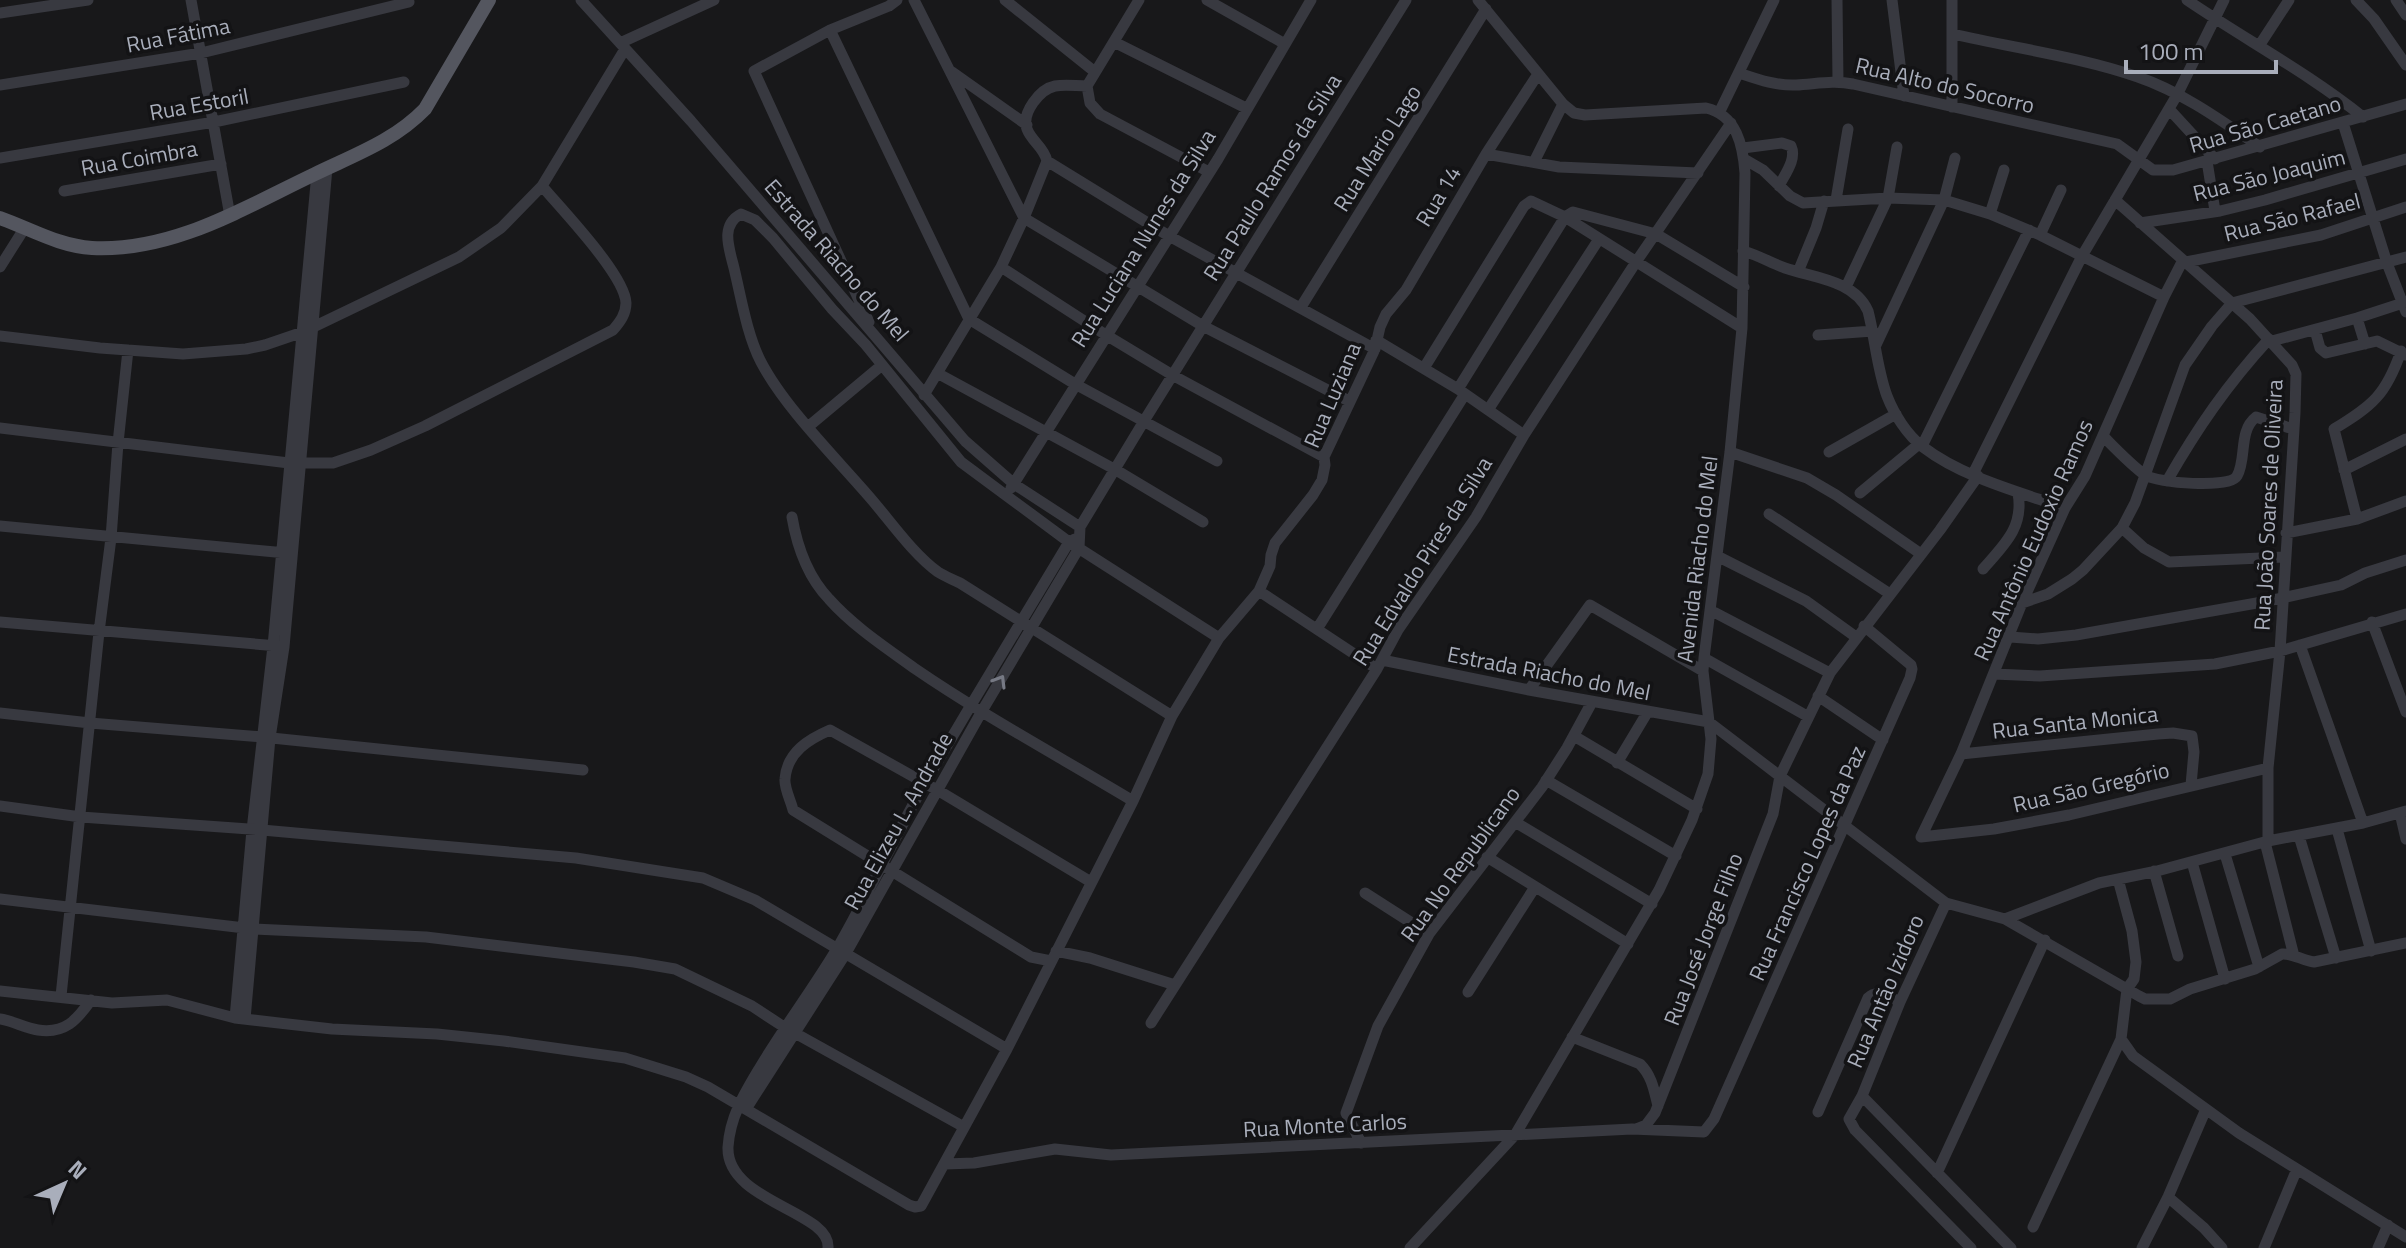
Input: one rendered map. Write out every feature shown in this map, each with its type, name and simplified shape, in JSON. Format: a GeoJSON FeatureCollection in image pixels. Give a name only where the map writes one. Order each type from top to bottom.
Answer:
{"type":"FeatureCollection","features":[{"type":"Feature","properties":{"kind":"main road"},"geometry":{"type":"LineString","coordinates":[[0,218],[72,245],[109,247],[161,240],[200,229],[230,216],[400,132],[425,109],[489,0]]}},
{"type":"Feature","properties":{"kind":"street"},"geometry":{"type":"LineString","coordinates":[[0,13],[88,0]]}},
{"type":"Feature","properties":{"kind":"street"},"geometry":{"type":"LineString","coordinates":[[191,0],[230,216]]}},
{"type":"Feature","properties":{"kind":"street","name":"Estrada Riacho do Mel"},"geometry":{"type":"LineString","coordinates":[[581,0],[700,132],[965,441],[1077,538]]}},
{"type":"Feature","properties":{"kind":"street"},"geometry":{"type":"LineString","coordinates":[[0,336],[183,354],[265,345],[308,329],[459,257],[501,228],[542,186],[622,46],[714,0]]}},
{"type":"Feature","properties":{"kind":"street"},"geometry":{"type":"LineString","coordinates":[[876,337],[754,71],[830,30],[897,0]]}},
{"type":"Feature","properties":{"kind":"street"},"geometry":{"type":"LineString","coordinates":[[914,0],[1024,218],[1203,326],[1349,401]]}},
{"type":"Feature","properties":{"kind":"street"},"geometry":{"type":"LineString","coordinates":[[1005,0],[1095,72]]}},
{"type":"Feature","properties":{"kind":"street"},"geometry":{"type":"LineString","coordinates":[[1139,0],[1087,86],[1090,103],[1100,114],[1209,172]]}},
{"type":"Feature","properties":{"kind":"street"},"geometry":{"type":"LineString","coordinates":[[1207,0],[1285,44]]}},
{"type":"Feature","properties":{"kind":"street","name":"Rua Luciana Nunes da Silva"},"geometry":{"type":"LineString","coordinates":[[1007,496],[1209,172],[1311,0]]}},
{"type":"Feature","properties":{"kind":"street","name":"Rua Paulo Ramos da Silva"},"geometry":{"type":"LineString","coordinates":[[1077,538],[1144,421],[1406,0]]}},
{"type":"Feature","properties":{"kind":"street"},"geometry":{"type":"LineString","coordinates":[[1719,113],[1774,0]]}},
{"type":"Feature","properties":{"kind":"street"},"geometry":{"type":"LineString","coordinates":[[1837,0],[1838,81]]}},
{"type":"Feature","properties":{"kind":"street"},"geometry":{"type":"LineString","coordinates":[[1892,0],[1904,96]]}},
{"type":"Feature","properties":{"kind":"street"},"geometry":{"type":"LineString","coordinates":[[1952,0],[1952,107]]}},
{"type":"Feature","properties":{"kind":"street"},"geometry":{"type":"LineString","coordinates":[[2187,0],[2331,92],[2363,117]]}},
{"type":"Feature","properties":{"kind":"street","name":"Rua José Jorge Filho"},"geometry":{"type":"LineString","coordinates":[[1636,1129],[1646,1125],[1657,1110],[1773,814],[1780,776],[1807,716],[1830,673],[1921,554],[1976,475],[2082,256],[2177,95],[2224,0]]}},
{"type":"Feature","properties":{"kind":"street"},"geometry":{"type":"LineString","coordinates":[[2259,46],[2289,0]]}},
{"type":"Feature","properties":{"kind":"street"},"geometry":{"type":"LineString","coordinates":[[2356,0],[2374,19],[2406,65]]}},
{"type":"Feature","properties":{"kind":"street"},"geometry":{"type":"LineString","coordinates":[[2396,0],[2406,15]]}},
{"type":"Feature","properties":{"kind":"street","name":"Rua Fátima"},"geometry":{"type":"LineString","coordinates":[[0,85],[153,63],[409,2]]}},
{"type":"Feature","properties":{"kind":"street"},"geometry":{"type":"LineString","coordinates":[[1482,4],[1563,104],[1574,113],[1585,115],[1706,108],[1719,113],[1731,123]]}},
{"type":"Feature","properties":{"kind":"street","name":"Rua Mario Lago"},"geometry":{"type":"LineString","coordinates":[[1301,307],[1482,4]]}},
{"type":"Feature","properties":{"kind":"street"},"geometry":{"type":"LineString","coordinates":[[830,30],[969,319],[1075,384],[1217,461]]}},
{"type":"Feature","properties":{"kind":"street"},"geometry":{"type":"LineString","coordinates":[[1953,34],[2139,77],[2177,95],[2260,147]]}},
{"type":"Feature","properties":{"kind":"street"},"geometry":{"type":"LineString","coordinates":[[1114,42],[1246,108]]}},
{"type":"Feature","properties":{"kind":"street"},"geometry":{"type":"LineString","coordinates":[[949,70],[1027,125]]}},
{"type":"Feature","properties":{"kind":"street","name":"Rua Alto do Socorro"},"geometry":{"type":"LineString","coordinates":[[1739,73],[1778,84],[1838,81],[2117,144],[2138,158]]}},
{"type":"Feature","properties":{"kind":"street","name":"Rua 14"},"geometry":{"type":"LineString","coordinates":[[1376,344],[1386,314],[1406,290],[1486,154],[1538,74]]}},
{"type":"Feature","properties":{"kind":"street","name":"Rua Estoril"},"geometry":{"type":"LineString","coordinates":[[0,158],[214,122],[404,82]]}},
{"type":"Feature","properties":{"kind":"street"},"geometry":{"type":"LineString","coordinates":[[924,395],[1001,267],[1047,161],[1045,151],[1028,131],[1027,115],[1031,106],[1051,87],[1087,86]]}},
{"type":"Feature","properties":{"kind":"street"},"geometry":{"type":"LineString","coordinates":[[1534,162],[1563,104]]}},
{"type":"Feature","properties":{"kind":"street","name":"Rua São Caetano"},"geometry":{"type":"LineString","coordinates":[[2138,158],[2153,170],[2163,171],[2260,147],[2406,104]]}},
{"type":"Feature","properties":{"kind":"street"},"geometry":{"type":"LineString","coordinates":[[2169,109],[2211,160],[2215,211]]}},
{"type":"Feature","properties":{"kind":"street","name":"Avenida Riacho do Mel"},"geometry":{"type":"LineString","coordinates":[[1410,1248],[1515,1135],[1652,904],[1705,788],[1711,758],[1704,658],[1730,452],[1744,287],[1746,192],[1743,154],[1731,123]]}},
{"type":"Feature","properties":{"kind":"street","name":"Rua Edvaldo Pires da Silva"},"geometry":{"type":"LineString","coordinates":[[1151,1023],[1413,607],[1476,517],[1524,435],[1731,123]]}},
{"type":"Feature","properties":{"kind":"street"},"geometry":{"type":"LineString","coordinates":[[2167,481],[2200,424],[2270,340],[2405,306],[2387,263],[2343,123]]}},
{"type":"Feature","properties":{"kind":"street"},"geometry":{"type":"LineString","coordinates":[[1798,272],[1830,200],[1848,129]]}},
{"type":"Feature","properties":{"kind":"street"},"geometry":{"type":"LineString","coordinates":[[1743,154],[1787,144],[1792,149],[1792,159],[1779,186]]}},
{"type":"Feature","properties":{"kind":"street"},"geometry":{"type":"LineString","coordinates":[[1846,287],[1888,198],[1897,147]]}},
{"type":"Feature","properties":{"kind":"street"},"geometry":{"type":"LineString","coordinates":[[1486,154],[1559,167],[1698,173]]}},
{"type":"Feature","properties":{"kind":"street"},"geometry":{"type":"LineString","coordinates":[[1743,154],[1796,200],[1810,203],[1888,198],[1944,200],[1990,214],[2035,233],[2164,297]]}},
{"type":"Feature","properties":{"kind":"street"},"geometry":{"type":"LineString","coordinates":[[1876,345],[1944,200],[1955,158]]}},
{"type":"Feature","properties":{"kind":"street","name":"Rua São Joaquim"},"geometry":{"type":"LineString","coordinates":[[2140,223],[2265,200],[2406,159]]}},
{"type":"Feature","properties":{"kind":"street"},"geometry":{"type":"LineString","coordinates":[[1047,161],[1235,274],[1424,368],[1524,435]]}},
{"type":"Feature","properties":{"kind":"street","name":"Rua Coimbra"},"geometry":{"type":"LineString","coordinates":[[64,191],[221,164]]}},
{"type":"Feature","properties":{"kind":"street"},"geometry":{"type":"LineString","coordinates":[[240,1018],[266,737],[279,646],[322,170]]}},
{"type":"Feature","properties":{"kind":"street"},"geometry":{"type":"LineString","coordinates":[[1990,214],[2004,170]]}},
{"type":"Feature","properties":{"kind":"street"},"geometry":{"type":"LineString","coordinates":[[0,428],[295,462],[333,463],[401,437],[613,330],[624,314],[626,302],[615,274],[542,186]]}},
{"type":"Feature","properties":{"kind":"street"},"geometry":{"type":"LineString","coordinates":[[1860,493],[1921,445],[2061,190]]}},
{"type":"Feature","properties":{"kind":"street","name":"Rua João Soares de Oliveira"},"geometry":{"type":"LineString","coordinates":[[2115,200],[2232,303],[2270,340],[2296,374],[2284,598],[2268,768],[2266,842],[2294,956]]}},
{"type":"Feature","properties":{"kind":"street"},"geometry":{"type":"LineString","coordinates":[[1424,368],[1527,203],[1535,202],[1565,217],[1742,328]]}},
{"type":"Feature","properties":{"kind":"street","name":"Rua São Rafael"},"geometry":{"type":"LineString","coordinates":[[2185,261],[2321,235],[2406,207]]}},
{"type":"Feature","properties":{"kind":"street"},"geometry":{"type":"LineString","coordinates":[[1317,629],[1565,217],[1575,212],[1656,234],[1744,287]]}},
{"type":"Feature","properties":{"kind":"street","name":"Estrada Riacho do Mel"},"geometry":{"type":"LineString","coordinates":[[809,426],[760,361],[745,314],[727,230],[732,219],[741,214],[755,220],[882,365],[961,462],[1007,496],[1077,538],[1219,638]]}},
{"type":"Feature","properties":{"kind":"street"},"geometry":{"type":"LineString","coordinates":[[0,267],[24,229]]}},
{"type":"Feature","properties":{"kind":"street"},"geometry":{"type":"LineString","coordinates":[[1488,410],[1599,239]]}},
{"type":"Feature","properties":{"kind":"street"},"geometry":{"type":"LineString","coordinates":[[1743,251],[1846,287],[1865,304],[1886,392],[1896,414],[1921,445],[1976,475],[2065,508]]}},
{"type":"Feature","properties":{"kind":"street"},"geometry":{"type":"LineString","coordinates":[[2022,603],[2048,594],[2072,579],[2122,528],[2146,475],[2185,365],[2232,303],[2406,257]]}},
{"type":"Feature","properties":{"kind":"street","name":"Rua Antônio Eudoxio Ramos"},"geometry":{"type":"LineString","coordinates":[[1921,837],[1961,754],[2022,603],[2065,508],[2085,476],[2164,297],[2185,261]]}},
{"type":"Feature","properties":{"kind":"street"},"geometry":{"type":"LineString","coordinates":[[1001,267],[1174,376],[1324,457]]}},
{"type":"Feature","properties":{"kind":"street"},"geometry":{"type":"LineString","coordinates":[[2357,318],[2365,344]]}},
{"type":"Feature","properties":{"kind":"street"},"geometry":{"type":"LineString","coordinates":[[2315,330],[2320,348],[2326,353],[2377,341],[2404,352],[2386,388],[2366,409],[2334,429],[2357,519]]}},
{"type":"Feature","properties":{"kind":"street"},"geometry":{"type":"LineString","coordinates":[[1818,335],[1873,331]]}},
{"type":"Feature","properties":{"kind":"street","name":"Rua Luziana"},"geometry":{"type":"LineString","coordinates":[[1259,591],[1270,566],[1275,543],[1322,480],[1324,457],[1376,344]]}},
{"type":"Feature","properties":{"kind":"street"},"geometry":{"type":"LineString","coordinates":[[61,996],[111,538],[128,350]]}},
{"type":"Feature","properties":{"kind":"street"},"geometry":{"type":"LineString","coordinates":[[882,365],[809,426],[927,563],[1172,716]]}},
{"type":"Feature","properties":{"kind":"street"},"geometry":{"type":"LineString","coordinates":[[937,373],[1116,470],[1203,522]]}},
{"type":"Feature","properties":{"kind":"street"},"geometry":{"type":"LineString","coordinates":[[1829,452],[1896,414]]}},
{"type":"Feature","properties":{"kind":"street"},"geometry":{"type":"LineString","coordinates":[[2103,436],[2146,475],[2167,481],[2195,483],[2233,481],[2237,476],[2249,424],[2256,417],[2293,429]]}},
{"type":"Feature","properties":{"kind":"street"},"geometry":{"type":"LineString","coordinates":[[2344,470],[2406,439]]}},
{"type":"Feature","properties":{"kind":"street"},"geometry":{"type":"LineString","coordinates":[[1730,452],[1807,478],[1921,554]]}},
{"type":"Feature","properties":{"kind":"street"},"geometry":{"type":"LineString","coordinates":[[1983,569],[2015,528],[2020,514],[2018,493]]}},
{"type":"Feature","properties":{"kind":"street"},"geometry":{"type":"LineString","coordinates":[[2286,533],[2357,519],[2406,501]]}},
{"type":"Feature","properties":{"kind":"street"},"geometry":{"type":"LineString","coordinates":[[1769,514],[1890,594]]}},
{"type":"Feature","properties":{"kind":"street"},"geometry":{"type":"LineString","coordinates":[[792,517],[795,536],[811,575],[828,599],[879,643],[977,708],[1133,801]]}},
{"type":"Feature","properties":{"kind":"street"},"geometry":{"type":"LineString","coordinates":[[0,526],[287,553]]}},
{"type":"Feature","properties":{"kind":"street"},"geometry":{"type":"LineString","coordinates":[[2122,528],[2144,548],[2169,562],[2284,557]]}},
{"type":"Feature","properties":{"kind":"street","name":"Rua Elizeu L. Andrade"},"geometry":{"type":"LineString","coordinates":[[841,951],[882,863],[925,784],[977,708],[1077,538]]}},
{"type":"Feature","properties":{"kind":"street"},"geometry":{"type":"LineString","coordinates":[[1717,556],[1806,601],[1856,637]]}},
{"type":"Feature","properties":{"kind":"street"},"geometry":{"type":"LineString","coordinates":[[2010,637],[2038,639],[2076,635],[2284,598],[2341,585],[2365,573],[2406,560]]}},
{"type":"Feature","properties":{"kind":"street"},"geometry":{"type":"LineString","coordinates":[[0,991],[112,1003],[167,1000],[240,1018],[332,1029],[437,1034],[625,1058],[686,1077],[915,1207],[921,1206],[1007,1049],[1133,801],[1172,716],[1219,638],[1259,591]]}},
{"type":"Feature","properties":{"kind":"street","name":"Estrada Riacho do Mel"},"geometry":{"type":"LineString","coordinates":[[1259,591],[1379,664],[1709,722]]}},
{"type":"Feature","properties":{"kind":"street"},"geometry":{"type":"LineString","coordinates":[[1529,690],[1590,605],[1703,671]]}},
{"type":"Feature","properties":{"kind":"street"},"geometry":{"type":"LineString","coordinates":[[1710,610],[1830,673]]}},
{"type":"Feature","properties":{"kind":"street"},"geometry":{"type":"LineString","coordinates":[[1994,674],[2040,676],[2232,662],[2406,614]]}},
{"type":"Feature","properties":{"kind":"street"},"geometry":{"type":"LineString","coordinates":[[0,622],[279,646]]}},
{"type":"Feature","properties":{"kind":"street"},"geometry":{"type":"LineString","coordinates":[[2372,622],[2406,712]]}},
{"type":"Feature","properties":{"kind":"street","name":"Rua Francisco Lopes da Paz"},"geometry":{"type":"LineString","coordinates":[[1707,1130],[1910,678],[1912,667],[1864,626]]}},
{"type":"Feature","properties":{"kind":"street"},"geometry":{"type":"LineString","coordinates":[[2300,645],[2363,823]]}},
{"type":"Feature","properties":{"kind":"street"},"geometry":{"type":"LineString","coordinates":[[1704,658],[1807,716]]}},
{"type":"Feature","properties":{"kind":"street"},"geometry":{"type":"LineString","coordinates":[[1818,696],[1883,740]]}},
{"type":"Feature","properties":{"kind":"street","name":"Rua No Republicano"},"geometry":{"type":"LineString","coordinates":[[1361,1143],[1346,1113],[1378,1026],[1429,934],[1546,780],[1592,702]]}},
{"type":"Feature","properties":{"kind":"street","name":"Rua Elizeu L. Andrade"},"geometry":{"type":"LineString","coordinates":[[828,1248],[828,1240],[820,1230],[772,1202],[732,1168],[728,1148],[733,1117],[894,870],[939,791],[977,708]]}},
{"type":"Feature","properties":{"kind":"street"},"geometry":{"type":"LineString","coordinates":[[0,713],[583,770]]}},
{"type":"Feature","properties":{"kind":"street"},"geometry":{"type":"LineString","coordinates":[[1617,763],[1647,713]]}},
{"type":"Feature","properties":{"kind":"street"},"geometry":{"type":"LineString","coordinates":[[1709,722],[1946,903],[2005,919],[2145,999],[2170,999],[2190,989],[2259,967],[2282,954],[2314,962],[2406,943]]}},
{"type":"Feature","properties":{"kind":"street"},"geometry":{"type":"LineString","coordinates":[[1091,882],[830,730],[809,739],[792,756],[785,780],[793,810],[1031,957],[1090,958],[1175,985]]}},
{"type":"Feature","properties":{"kind":"street","name":"Rua Santa Monica"},"geometry":{"type":"LineString","coordinates":[[1961,754],[2158,734],[2187,734],[2192,736],[2194,744],[2191,785]]}},
{"type":"Feature","properties":{"kind":"street"},"geometry":{"type":"LineString","coordinates":[[1574,736],[1697,809]]}},
{"type":"Feature","properties":{"kind":"street","name":"Rua São Gregório"},"geometry":{"type":"LineString","coordinates":[[1921,837],[2029,823],[2268,768]]}},
{"type":"Feature","properties":{"kind":"street"},"geometry":{"type":"LineString","coordinates":[[1546,780],[1676,856]]}},
{"type":"Feature","properties":{"kind":"street"},"geometry":{"type":"LineString","coordinates":[[0,806],[81,817],[576,858],[703,878],[755,900],[1007,1049]]}},
{"type":"Feature","properties":{"kind":"street"},"geometry":{"type":"LineString","coordinates":[[2005,919],[2083,888],[2266,842],[2337,829],[2403,812],[2406,839]]}},
{"type":"Feature","properties":{"kind":"street"},"geometry":{"type":"LineString","coordinates":[[1515,822],[1652,904]]}},
{"type":"Feature","properties":{"kind":"street"},"geometry":{"type":"LineString","coordinates":[[2337,829],[2371,951]]}},
{"type":"Feature","properties":{"kind":"street"},"geometry":{"type":"LineString","coordinates":[[2299,836],[2336,958]]}},
{"type":"Feature","properties":{"kind":"street"},"geometry":{"type":"LineString","coordinates":[[2225,854],[2259,967]]}},
{"type":"Feature","properties":{"kind":"street"},"geometry":{"type":"LineString","coordinates":[[1487,857],[1628,944]]}},
{"type":"Feature","properties":{"kind":"street"},"geometry":{"type":"LineString","coordinates":[[2192,862],[2225,979]]}},
{"type":"Feature","properties":{"kind":"street"},"geometry":{"type":"LineString","coordinates":[[2154,871],[2178,956]]}},
{"type":"Feature","properties":{"kind":"street"},"geometry":{"type":"LineString","coordinates":[[2033,1227],[2121,1039],[2127,989],[2136,971],[2135,949],[2118,879]]}},
{"type":"Feature","properties":{"kind":"street"},"geometry":{"type":"LineString","coordinates":[[1468,992],[1535,887]]}},
{"type":"Feature","properties":{"kind":"street"},"geometry":{"type":"LineString","coordinates":[[1365,893],[1429,934]]}},
{"type":"Feature","properties":{"kind":"street"},"geometry":{"type":"LineString","coordinates":[[0,899],[248,929],[426,937],[661,966],[723,991],[964,1127]]}},
{"type":"Feature","properties":{"kind":"street","name":"Rua Antão Izidoro"},"geometry":{"type":"LineString","coordinates":[[1946,903],[1849,1123],[1971,1248]]}},
{"type":"Feature","properties":{"kind":"street"},"geometry":{"type":"LineString","coordinates":[[1937,1173],[2045,940]]}},
{"type":"Feature","properties":{"kind":"street"},"geometry":{"type":"LineString","coordinates":[[1818,1112],[1868,998],[1879,993],[1900,1002]]}},
{"type":"Feature","properties":{"kind":"street"},"geometry":{"type":"LineString","coordinates":[[0,1019],[38,1030],[58,1030],[78,1020],[91,1000]]}},
{"type":"Feature","properties":{"kind":"street"},"geometry":{"type":"LineString","coordinates":[[1572,1037],[1640,1064],[1648,1071],[1661,1130]]}},
{"type":"Feature","properties":{"kind":"street"},"geometry":{"type":"LineString","coordinates":[[2121,1039],[2133,1056],[2239,1133],[2406,1237]]}},
{"type":"Feature","properties":{"kind":"street"},"geometry":{"type":"LineString","coordinates":[[1862,1096],[2011,1248]]}},
{"type":"Feature","properties":{"kind":"street"},"geometry":{"type":"LineString","coordinates":[[2142,1248],[2206,1109]]}},
{"type":"Feature","properties":{"kind":"street","name":"Rua Monte Carlos"},"geometry":{"type":"LineString","coordinates":[[945,1164],[974,1163],[1055,1149],[1111,1155],[1636,1129],[1700,1133],[1707,1130]]}},
{"type":"Feature","properties":{"kind":"street"},"geometry":{"type":"LineString","coordinates":[[2264,1248],[2297,1169]]}},
{"type":"Feature","properties":{"kind":"street"},"geometry":{"type":"LineString","coordinates":[[2168,1197],[2215,1245]]}},
{"type":"Feature","properties":{"kind":"street"},"geometry":{"type":"LineString","coordinates":[[2378,1248],[2388,1225]]}}]}
